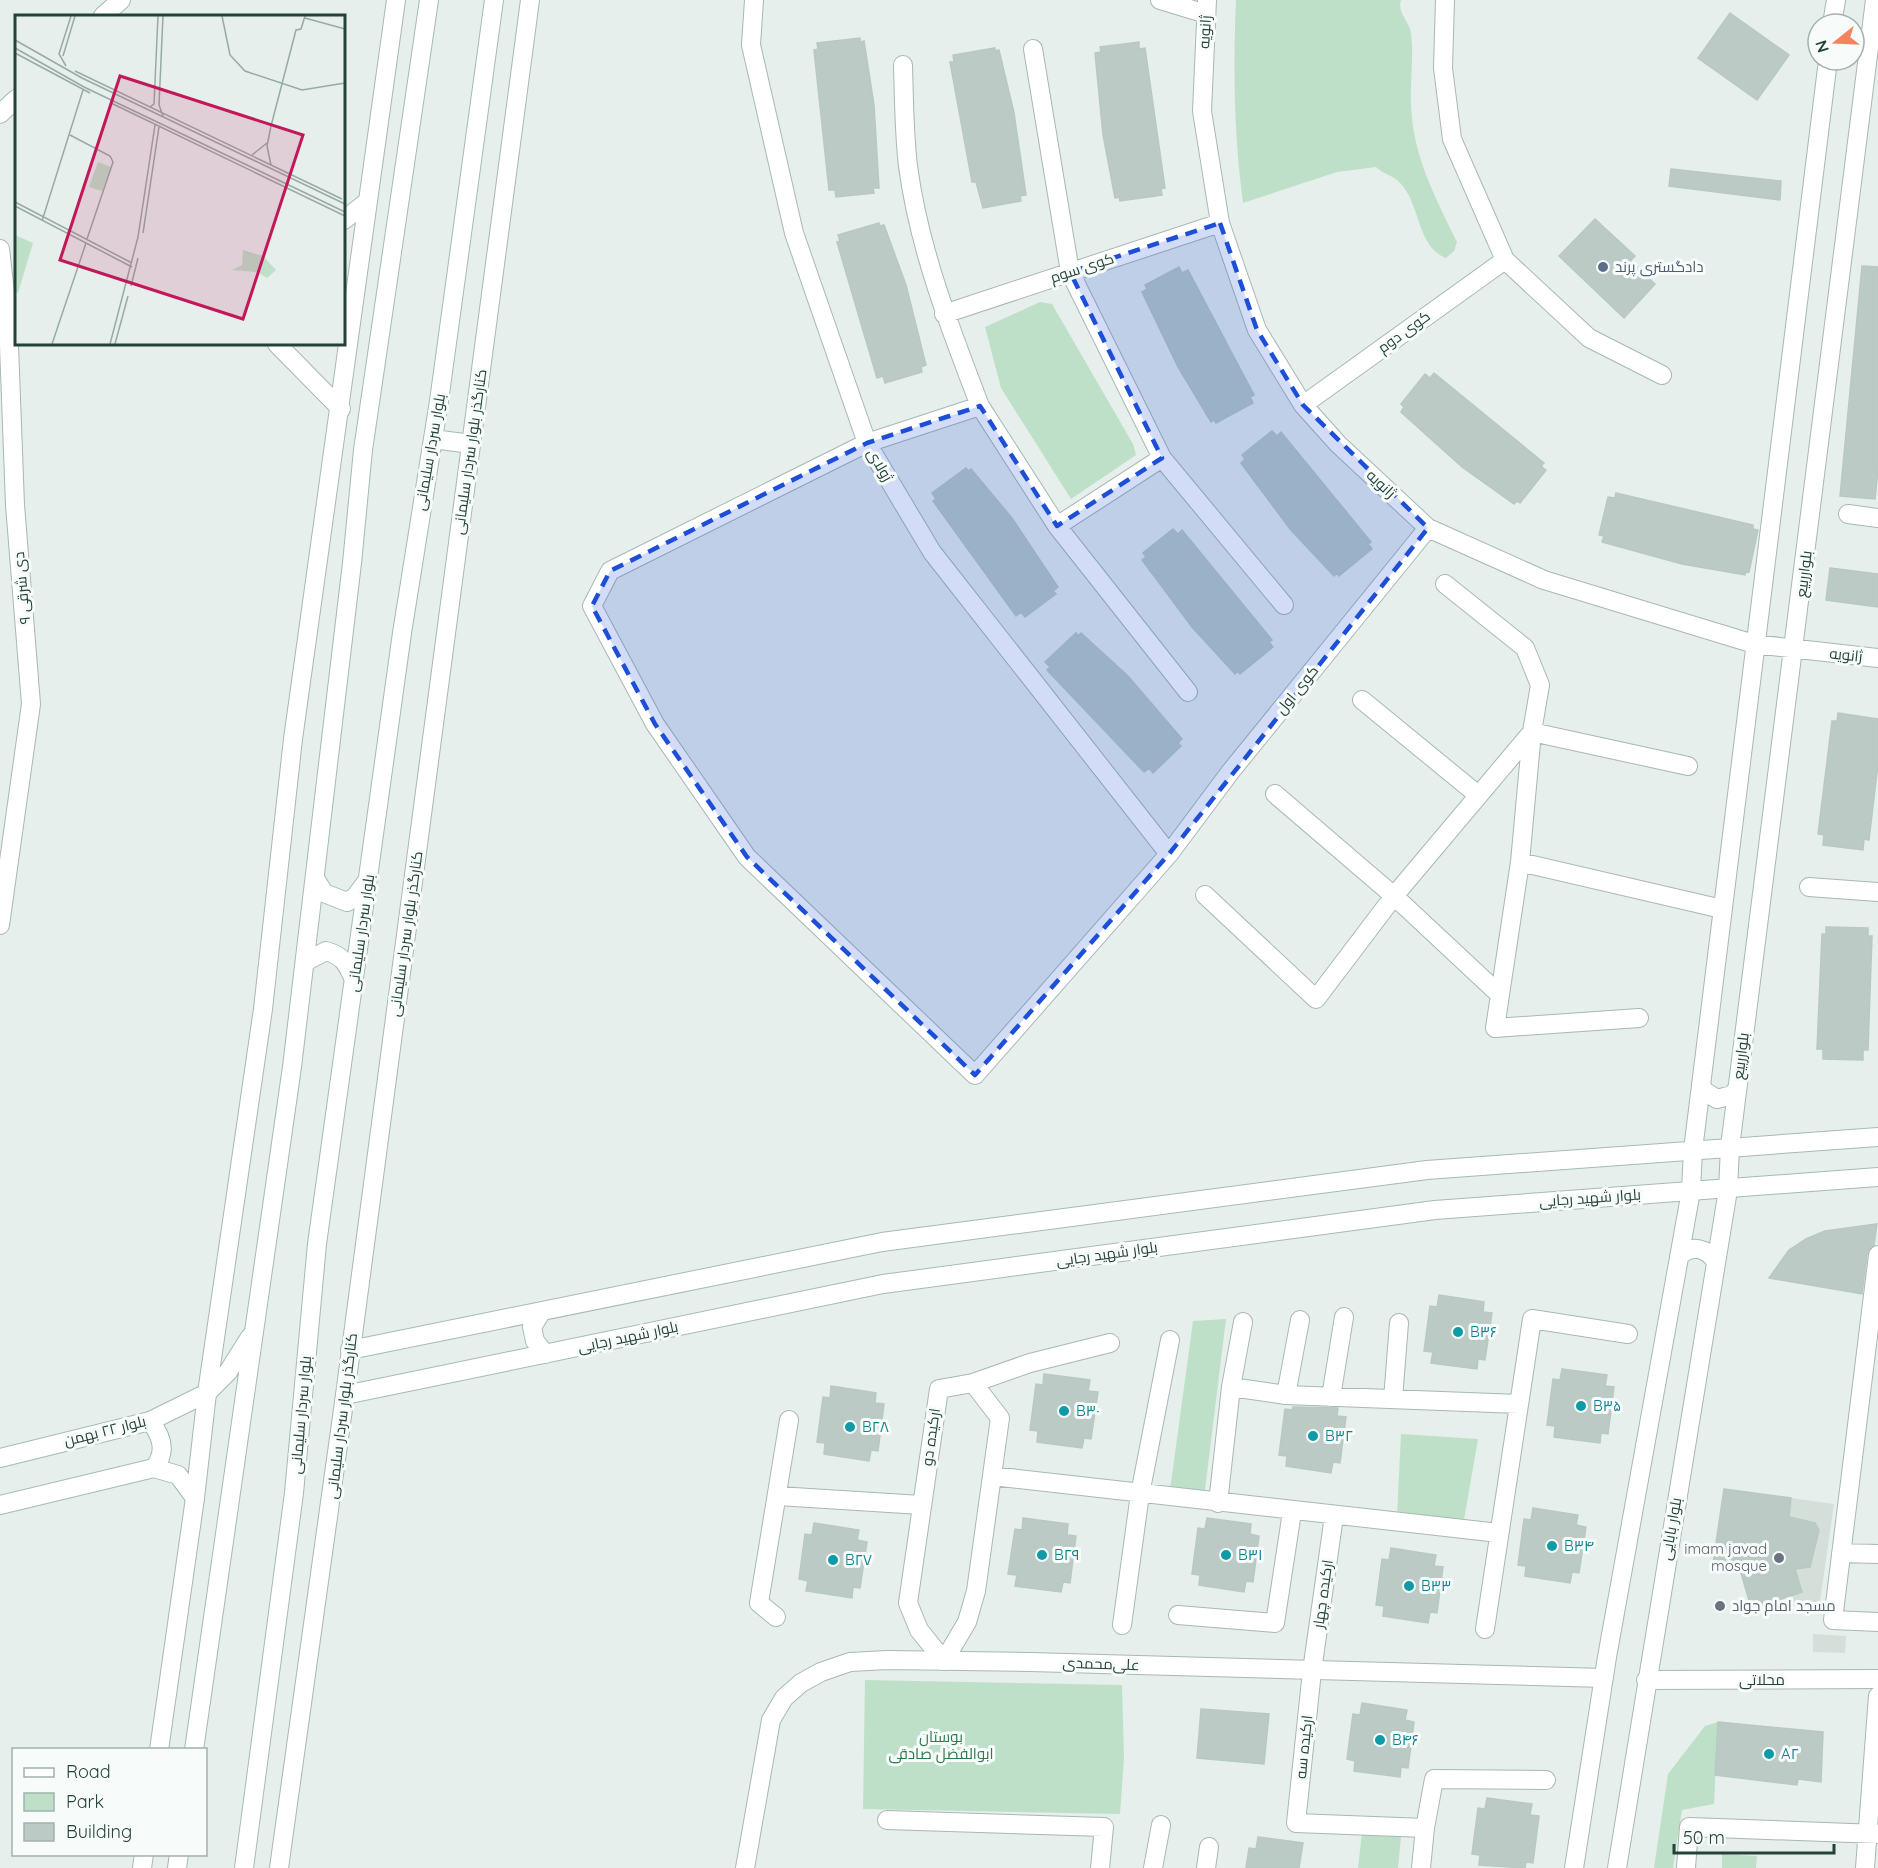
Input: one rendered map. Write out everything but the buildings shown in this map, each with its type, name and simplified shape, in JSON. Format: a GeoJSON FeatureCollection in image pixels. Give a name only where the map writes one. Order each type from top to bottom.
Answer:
{"type":"FeatureCollection","features":[{"type":"Feature","properties":{"kind":"street"},"geometry":{"type":"LineString","coordinates":[[105,15],[121,0]]}},
{"type":"Feature","properties":{"kind":"street"},"geometry":{"type":"LineString","coordinates":[[194,1748],[316,880],[363,450],[429,0]]}},
{"type":"Feature","properties":{"kind":"street","name":"بلوار سردار سلیمانی"},"geometry":{"type":"LineString","coordinates":[[244,1868],[294,1493],[317,1244],[402,633],[433,439],[494,0]]}},
{"type":"Feature","properties":{"kind":"street","name":"کنارگذر بلوار سردار سلیمانی"},"geometry":{"type":"LineString","coordinates":[[279,1868],[345,1395],[531,0]]}},
{"type":"Feature","properties":{"kind":"street","name":"ژولای"},"geometry":{"type":"LineString","coordinates":[[754,0],[751,45],[794,233],[867,443],[932,552],[1169,854]]}},
{"type":"Feature","properties":{"kind":"street"},"geometry":{"type":"LineString","coordinates":[[1160,0],[1206,7]]}},
{"type":"Feature","properties":{"kind":"street"},"geometry":{"type":"LineString","coordinates":[[1445,0],[1443,68],[1452,139],[1505,260],[1588,338],[1662,375]]}},
{"type":"Feature","properties":{"kind":"street","name":"بلوارربیع"},"geometry":{"type":"LineString","coordinates":[[1728,1190],[1737,1089],[1795,650],[1875,0]]}},
{"type":"Feature","properties":{"kind":"street"},"geometry":{"type":"LineString","coordinates":[[159,1748],[195,1498],[207,1393],[263,1010],[293,739],[397,2]]}},
{"type":"Feature","properties":{"kind":"street","name":"ژانویه"},"geometry":{"type":"LineString","coordinates":[[1206,7],[1202,111],[1220,223],[1257,330],[1302,405],[1338,444],[1428,528],[1544,580],[1754,644],[1878,658]]}},
{"type":"Feature","properties":{"kind":"street"},"geometry":{"type":"LineString","coordinates":[[1033,49],[1070,272],[1162,458],[1284,605]]}},
{"type":"Feature","properties":{"kind":"street"},"geometry":{"type":"LineString","coordinates":[[903,65],[908,165],[927,255],[944,314],[980,406],[1057,526],[1188,692]]}},
{"type":"Feature","properties":{"kind":"street"},"geometry":{"type":"LineString","coordinates":[[1574,1868],[1604,1678],[1691,1191],[1693,1150],[1754,644],[1826,72]]}},
{"type":"Feature","properties":{"kind":"street"},"geometry":{"type":"LineString","coordinates":[[0,114],[15,100]]}},
{"type":"Feature","properties":{"kind":"street"},"geometry":{"type":"LineString","coordinates":[[345,219],[368,201]]}},
{"type":"Feature","properties":{"kind":"street","name":"کوی سوم"},"geometry":{"type":"LineString","coordinates":[[944,314],[1220,223]]}},
{"type":"Feature","properties":{"kind":"street","name":"۹ دی شرقی"},"geometry":{"type":"LineString","coordinates":[[0,249],[8,319],[8,506],[31,704],[0,925]]}},
{"type":"Feature","properties":{"kind":"street","name":"کوی دوم"},"geometry":{"type":"LineString","coordinates":[[1302,405],[1505,260]]}},
{"type":"Feature","properties":{"kind":"street"},"geometry":{"type":"LineString","coordinates":[[279,345],[340,409]]}},
{"type":"Feature","properties":{"kind":"street"},"geometry":{"type":"LineString","coordinates":[[867,443],[980,406]]}},
{"type":"Feature","properties":{"kind":"street"},"geometry":{"type":"LineString","coordinates":[[433,439],[471,444]]}},
{"type":"Feature","properties":{"kind":"street","name":"کوی اول"},"geometry":{"type":"LineString","coordinates":[[867,443],[610,571],[592,606],[655,724],[747,857],[975,1075],[1169,854],[1231,771],[1428,528]]}},
{"type":"Feature","properties":{"kind":"street"},"geometry":{"type":"LineString","coordinates":[[1057,526],[1162,458]]}},
{"type":"Feature","properties":{"kind":"street"},"geometry":{"type":"LineString","coordinates":[[1848,514],[1878,518]]}},
{"type":"Feature","properties":{"kind":"street"},"geometry":{"type":"LineString","coordinates":[[1445,584],[1525,648],[1540,685],[1532,732],[1520,862],[1495,1028],[1639,1018]]}},
{"type":"Feature","properties":{"kind":"street"},"geometry":{"type":"LineString","coordinates":[[1362,700],[1478,795]]}},
{"type":"Feature","properties":{"kind":"street"},"geometry":{"type":"LineString","coordinates":[[1532,732],[1688,766]]}},
{"type":"Feature","properties":{"kind":"street"},"geometry":{"type":"LineString","coordinates":[[1205,895],[1316,999],[1394,896],[1532,732]]}},
{"type":"Feature","properties":{"kind":"street"},"geometry":{"type":"LineString","coordinates":[[1275,794],[1394,896],[1500,995]]}},
{"type":"Feature","properties":{"kind":"street"},"geometry":{"type":"LineString","coordinates":[[1520,862],[1722,909]]}},
{"type":"Feature","properties":{"kind":"street"},"geometry":{"type":"LineString","coordinates":[[316,880],[324,893],[347,902],[355,897],[368,878]]}},
{"type":"Feature","properties":{"kind":"street"},"geometry":{"type":"LineString","coordinates":[[1809,887],[1878,892]]}},
{"type":"Feature","properties":{"kind":"street"},"geometry":{"type":"LineString","coordinates":[[305,962],[326,951],[334,954],[346,960],[354,981]]}},
{"type":"Feature","properties":{"kind":"street"},"geometry":{"type":"LineString","coordinates":[[1701,1084],[1704,1091],[1717,1099],[1732,1095],[1737,1089]]}},
{"type":"Feature","properties":{"kind":"street"},"geometry":{"type":"LineString","coordinates":[[350,1350],[882,1242],[1427,1170],[1878,1137]]}},
{"type":"Feature","properties":{"kind":"street","name":"بلوار شهید رجایی"},"geometry":{"type":"LineString","coordinates":[[345,1395],[883,1284],[1435,1210],[1728,1190],[1878,1177]]}},
{"type":"Feature","properties":{"kind":"street","name":"بلوار بابایی"},"geometry":{"type":"LineString","coordinates":[[1617,1868],[1728,1190]]}},
{"type":"Feature","properties":{"kind":"street"},"geometry":{"type":"LineString","coordinates":[[1679,1256],[1690,1248],[1699,1248],[1707,1251],[1716,1262]]}},
{"type":"Feature","properties":{"kind":"street"},"geometry":{"type":"LineString","coordinates":[[1878,1255],[1870,1386],[1841,1553],[1833,1620],[1878,1622]]}},
{"type":"Feature","properties":{"kind":"street"},"geometry":{"type":"LineString","coordinates":[[542,1311],[532,1327],[535,1341],[545,1354]]}},
{"type":"Feature","properties":{"kind":"street"},"geometry":{"type":"LineString","coordinates":[[1331,1397],[1344,1317]]}},
{"type":"Feature","properties":{"kind":"street"},"geometry":{"type":"LineString","coordinates":[[1485,1629],[1532,1319],[1628,1334]]}},
{"type":"Feature","properties":{"kind":"street"},"geometry":{"type":"LineString","coordinates":[[1286,1395],[1300,1320]]}},
{"type":"Feature","properties":{"kind":"street"},"geometry":{"type":"LineString","coordinates":[[1218,1503],[1231,1387],[1243,1322]]}},
{"type":"Feature","properties":{"kind":"street"},"geometry":{"type":"LineString","coordinates":[[1393,1399],[1399,1323]]}},
{"type":"Feature","properties":{"kind":"street","name":"بلوار ۲۲ بهمن"},"geometry":{"type":"LineString","coordinates":[[0,1458],[150,1420],[207,1393],[228,1372],[254,1330]]}},
{"type":"Feature","properties":{"kind":"street"},"geometry":{"type":"LineString","coordinates":[[1122,1625],[1140,1494],[1170,1340]]}},
{"type":"Feature","properties":{"kind":"street"},"geometry":{"type":"LineString","coordinates":[[944,1661],[967,1622],[976,1591],[1000,1418],[973,1383],[1030,1363],[1110,1343]]}},
{"type":"Feature","properties":{"kind":"street","name":"ارکیده دو"},"geometry":{"type":"LineString","coordinates":[[944,1661],[919,1630],[908,1602],[939,1389],[973,1383]]}},
{"type":"Feature","properties":{"kind":"street"},"geometry":{"type":"LineString","coordinates":[[1231,1387],[1286,1395],[1519,1404]]}},
{"type":"Feature","properties":{"kind":"street"},"geometry":{"type":"LineString","coordinates":[[150,1420],[161,1438],[162,1449],[161,1459],[154,1468]]}},
{"type":"Feature","properties":{"kind":"street"},"geometry":{"type":"LineString","coordinates":[[776,1617],[759,1603],[789,1420]]}},
{"type":"Feature","properties":{"kind":"street"},"geometry":{"type":"LineString","coordinates":[[0,1504],[154,1468],[178,1475],[195,1498]]}},
{"type":"Feature","properties":{"kind":"street"},"geometry":{"type":"LineString","coordinates":[[992,1476],[1292,1512],[1499,1533]]}},
{"type":"Feature","properties":{"kind":"street"},"geometry":{"type":"LineString","coordinates":[[778,1496],[921,1506]]}},
{"type":"Feature","properties":{"kind":"street"},"geometry":{"type":"LineString","coordinates":[[1179,1615],[1275,1623],[1292,1512]]}},
{"type":"Feature","properties":{"kind":"street","name":"ارکیده چهار"},"geometry":{"type":"LineString","coordinates":[[1312,1671],[1334,1516]]}},
{"type":"Feature","properties":{"kind":"street"},"geometry":{"type":"LineString","coordinates":[[1841,1553],[1878,1554]]}},
{"type":"Feature","properties":{"kind":"street","name":"علی‌محمدی"},"geometry":{"type":"LineString","coordinates":[[745,1868],[771,1720],[784,1698],[801,1683],[821,1672],[850,1662],[944,1661],[1604,1678]]}},
{"type":"Feature","properties":{"kind":"street","name":"ارکیده سه"},"geometry":{"type":"LineString","coordinates":[[1312,1671],[1296,1823],[1425,1828]]}},
{"type":"Feature","properties":{"kind":"street","name":"محلاتی"},"geometry":{"type":"LineString","coordinates":[[1646,1680],[1878,1679]]}},
{"type":"Feature","properties":{"kind":"street"},"geometry":{"type":"LineString","coordinates":[[1865,1868],[1873,1834],[1878,1696]]}},
{"type":"Feature","properties":{"kind":"street"},"geometry":{"type":"LineString","coordinates":[[1421,1868],[1425,1828],[1434,1779],[1546,1780]]}},
{"type":"Feature","properties":{"kind":"street"},"geometry":{"type":"LineString","coordinates":[[887,1820],[1104,1827],[1100,1868]]}},
{"type":"Feature","properties":{"kind":"street"},"geometry":{"type":"LineString","coordinates":[[1154,1868],[1161,1825]]}},
{"type":"Feature","properties":{"kind":"street"},"geometry":{"type":"LineString","coordinates":[[1686,1868],[1689,1827],[1873,1834]]}},
{"type":"Feature","properties":{"kind":"street"},"geometry":{"type":"LineString","coordinates":[[1206,1868],[1209,1847]]}},
{"type":"Feature","properties":{"kind":"highlighted area"},"geometry":{"type":"Polygon","coordinates":[[[1220,223],[1257,330],[1303,405],[1428,528],[1169,854],[975,1075],[747,857],[655,724],[592,606],[610,571],[867,443],[980,406],[1057,526],[1162,458],[1070,272],[1220,223]]]}},
{"type":"Feature","properties":{"kind":"shaded area"},"geometry":{"type":"Polygon","coordinates":[[[1791,1498],[1834,1504],[1819,1608],[1794,1606],[1792,1595],[1802,1592],[1795,1569],[1810,1567],[1819,1530],[1815,1523],[1789,1517],[1791,1498]]]}},
{"type":"Feature","properties":{"kind":"shaded area"},"geometry":{"type":"Polygon","coordinates":[[[1813,1634],[1846,1636],[1845,1653],[1813,1652],[1813,1634]]]}},
{"type":"Feature","properties":{"kind":"green space"},"geometry":{"type":"Polygon","coordinates":[[[1236,0],[1401,0],[1402,13],[1411,34],[1412,122],[1420,158],[1457,242],[1454,251],[1446,258],[1430,245],[1413,204],[1402,185],[1376,167],[1337,172],[1243,203],[1235,102],[1236,0]]]}},
{"type":"Feature","properties":{"kind":"green space"},"geometry":{"type":"Polygon","coordinates":[[[1040,302],[1052,304],[1133,444],[1136,455],[1071,499],[1001,388],[985,327],[1040,302]]]}},
{"type":"Feature","properties":{"kind":"green space"},"geometry":{"type":"Polygon","coordinates":[[[1226,1319],[1205,1490],[1170,1490],[1193,1321],[1226,1319]]]}},
{"type":"Feature","properties":{"kind":"green space"},"geometry":{"type":"Polygon","coordinates":[[[1401,1434],[1478,1439],[1464,1520],[1397,1516],[1401,1434]]]}},
{"type":"Feature","properties":{"kind":"green space","name":"بوستان ابوالفضل صادقی"},"geometry":{"type":"Polygon","coordinates":[[[865,1680],[1122,1685],[1124,1758],[1120,1814],[863,1809],[865,1680]]]}},
{"type":"Feature","properties":{"kind":"green space"},"geometry":{"type":"Polygon","coordinates":[[[1718,1722],[1714,1804],[1682,1810],[1673,1868],[1654,1868],[1668,1774],[1705,1726],[1718,1722]]]}},
{"type":"Feature","properties":{"kind":"green space"},"geometry":{"type":"Polygon","coordinates":[[[1362,1833],[1401,1837],[1398,1868],[1358,1868],[1362,1833]]]}},
{"type":"Feature","properties":{"kind":"green space"},"geometry":{"type":"Polygon","coordinates":[[[1722,1854],[1757,1856],[1756,1868],[1722,1868],[1722,1854]]]}},
{"type":"Feature","properties":{"kind":"place","name":"دادگستری پرند"},"geometry":{"type":"Point","coordinates":[1603,267]}},
{"type":"Feature","properties":{"kind":"place","name":"B۳۶"},"geometry":{"type":"Point","coordinates":[1458,1332]}},
{"type":"Feature","properties":{"kind":"place","name":"B۳۵"},"geometry":{"type":"Point","coordinates":[1581,1406]}},
{"type":"Feature","properties":{"kind":"place","name":"B۳۰"},"geometry":{"type":"Point","coordinates":[1064,1411]}},
{"type":"Feature","properties":{"kind":"place","name":"B۲۸"},"geometry":{"type":"Point","coordinates":[850,1427]}},
{"type":"Feature","properties":{"kind":"place","name":"B۳۲"},"geometry":{"type":"Point","coordinates":[1313,1436]}},
{"type":"Feature","properties":{"kind":"place","name":"B۳۴"},"geometry":{"type":"Point","coordinates":[1552,1546]}},
{"type":"Feature","properties":{"kind":"place","name":"B۲۹"},"geometry":{"type":"Point","coordinates":[1042,1555]}},
{"type":"Feature","properties":{"kind":"place","name":"B۳۱"},"geometry":{"type":"Point","coordinates":[1226,1555]}},
{"type":"Feature","properties":{"kind":"place","name":"imam javad mosque"},"geometry":{"type":"Point","coordinates":[1779,1558]}},
{"type":"Feature","properties":{"kind":"place","name":"B۲۷"},"geometry":{"type":"Point","coordinates":[833,1560]}},
{"type":"Feature","properties":{"kind":"place","name":"B۳۳"},"geometry":{"type":"Point","coordinates":[1409,1586]}},
{"type":"Feature","properties":{"kind":"place","name":"مسجد امام جواد"},"geometry":{"type":"Point","coordinates":[1720,1606]}},
{"type":"Feature","properties":{"kind":"place","name":"B۴۶"},"geometry":{"type":"Point","coordinates":[1380,1740]}},
{"type":"Feature","properties":{"kind":"place","name":"A۲"},"geometry":{"type":"Point","coordinates":[1769,1754]}}]}
